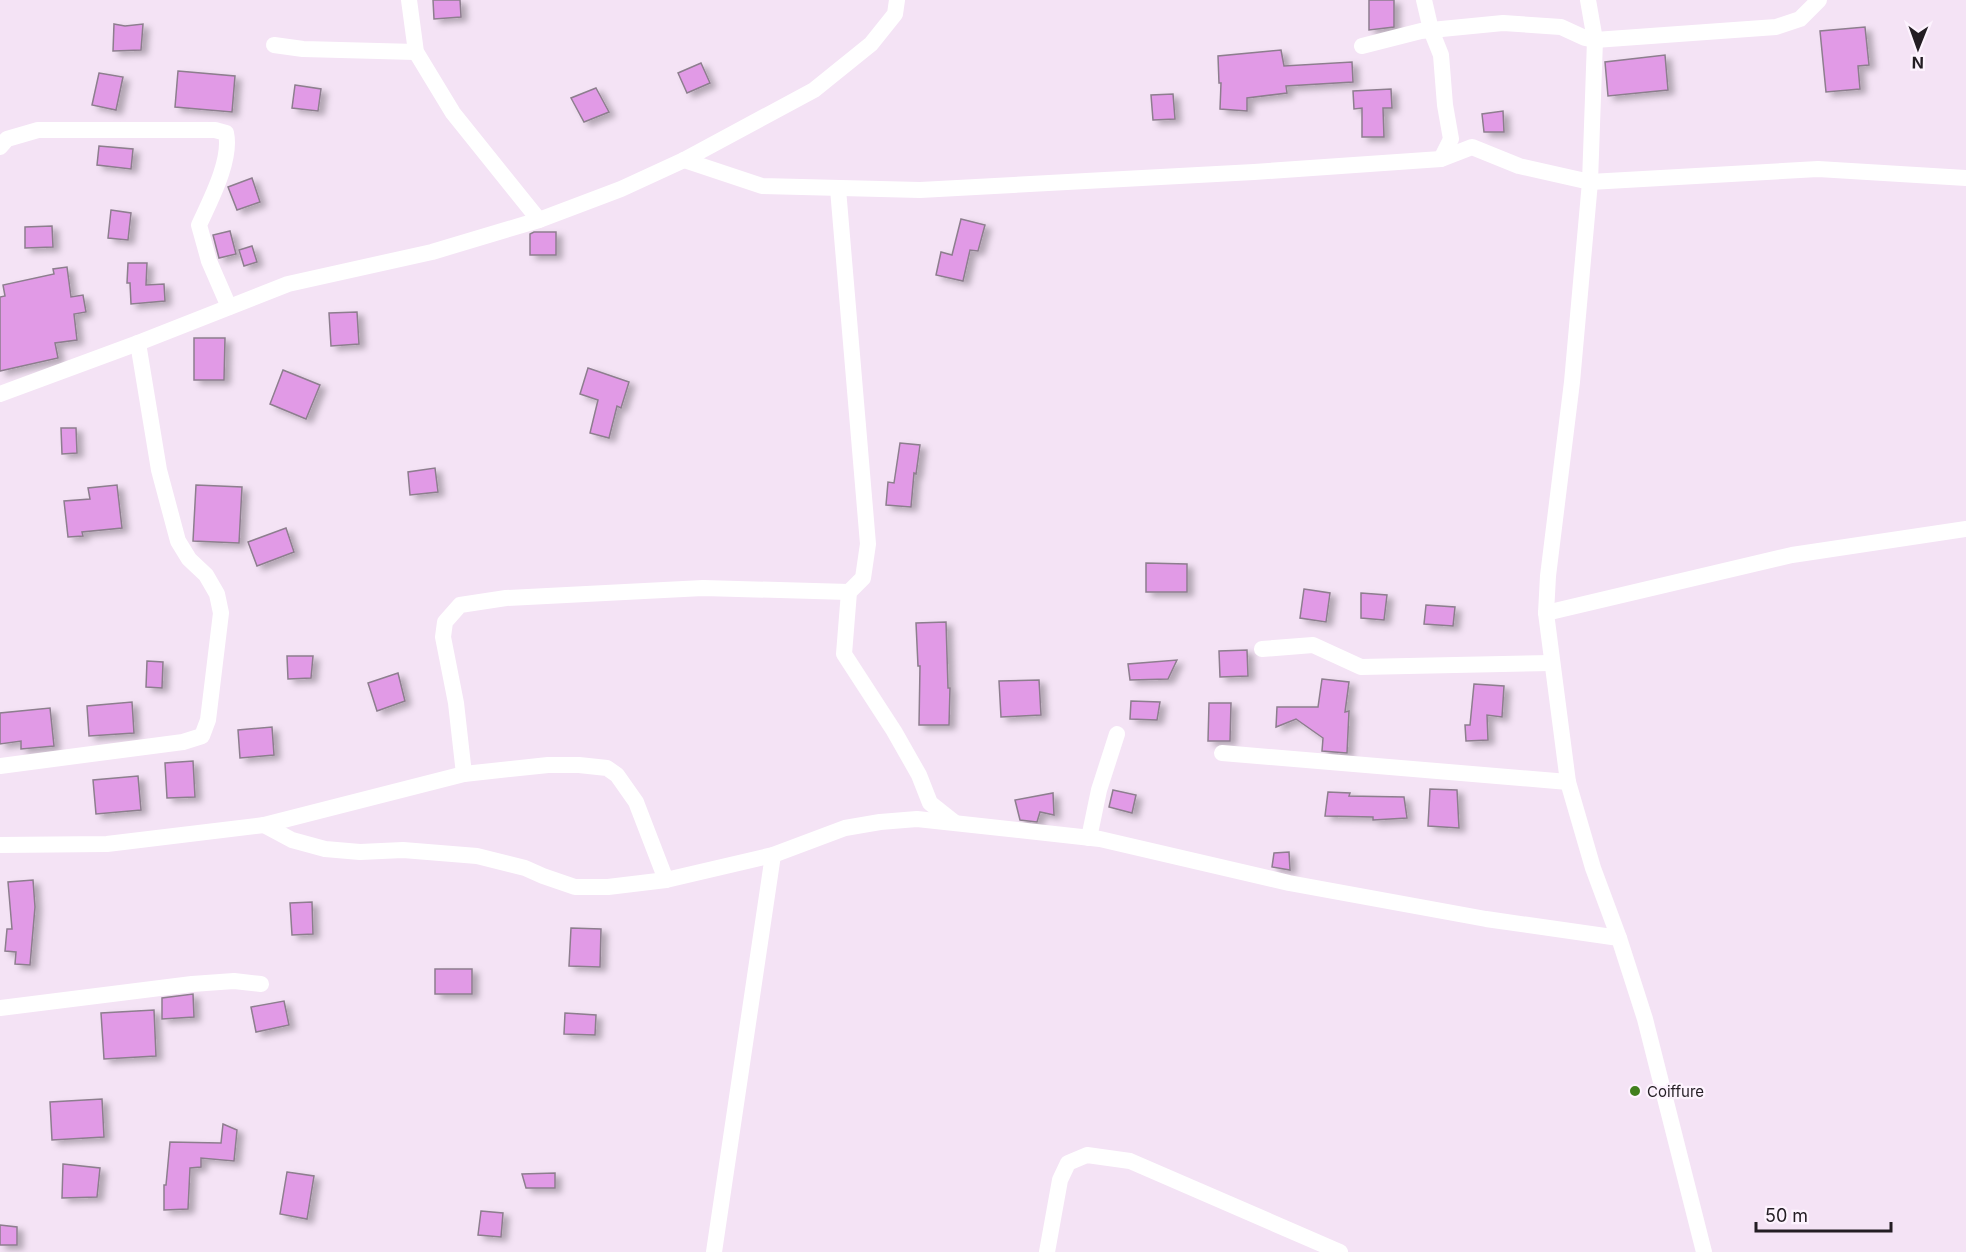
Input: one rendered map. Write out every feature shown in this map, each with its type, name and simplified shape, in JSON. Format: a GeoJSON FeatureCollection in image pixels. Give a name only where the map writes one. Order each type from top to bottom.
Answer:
{"type":"FeatureCollection","features":[{"type":"Feature","properties":{"kind":"street"},"geometry":{"type":"LineString","coordinates":[[409,0],[416,52],[453,113],[539,220]]}},
{"type":"Feature","properties":{"kind":"street"},"geometry":{"type":"LineString","coordinates":[[0,394],[288,284],[432,252],[539,220],[621,189],[684,160],[814,90],[871,44],[895,14],[897,0]]}},
{"type":"Feature","properties":{"kind":"street"},"geometry":{"type":"LineString","coordinates":[[1424,0],[1431,30],[1441,55],[1445,105],[1451,139],[1441,159]]}},
{"type":"Feature","properties":{"kind":"street"},"geometry":{"type":"LineString","coordinates":[[1588,0],[1595,40],[1590,182],[1572,382],[1548,576],[1546,613],[1568,782],[1593,868],[1645,1019],[1704,1252]]}},
{"type":"Feature","properties":{"kind":"street"},"geometry":{"type":"LineString","coordinates":[[1362,46],[1431,30],[1503,23],[1561,27],[1595,40],[1776,27],[1800,19],[1819,0]]}},
{"type":"Feature","properties":{"kind":"street"},"geometry":{"type":"LineString","coordinates":[[273,45],[303,49],[416,52]]}},
{"type":"Feature","properties":{"kind":"street"},"geometry":{"type":"LineString","coordinates":[[0,147],[7,140],[38,130],[214,130],[226,134],[229,144],[216,188],[199,225],[209,261],[229,307]]}},
{"type":"Feature","properties":{"kind":"street"},"geometry":{"type":"LineString","coordinates":[[684,160],[762,186],[838,189],[920,190],[1441,159],[1472,147],[1519,166],[1590,182],[1818,169],[1966,178]]}},
{"type":"Feature","properties":{"kind":"street"},"geometry":{"type":"LineString","coordinates":[[838,189],[868,544],[863,578],[849,592],[844,654],[894,731],[930,803],[955,823]]}},
{"type":"Feature","properties":{"kind":"street"},"geometry":{"type":"LineString","coordinates":[[0,766],[183,742],[202,736],[208,720],[221,613],[218,594],[206,575],[189,559],[178,541],[159,470],[138,343]]}},
{"type":"Feature","properties":{"kind":"street"},"geometry":{"type":"LineString","coordinates":[[1546,613],[1792,555],[1966,529]]}},
{"type":"Feature","properties":{"kind":"street"},"geometry":{"type":"LineString","coordinates":[[464,774],[456,703],[443,637],[445,622],[460,605],[506,598],[703,588],[849,592]]}},
{"type":"Feature","properties":{"kind":"street"},"geometry":{"type":"LineString","coordinates":[[1262,649],[1313,645],[1361,667],[1552,663]]}},
{"type":"Feature","properties":{"kind":"street"},"geometry":{"type":"LineString","coordinates":[[1089,838],[1099,790],[1117,734]]}},
{"type":"Feature","properties":{"kind":"street"},"geometry":{"type":"LineString","coordinates":[[1222,753],[1568,782]]}},
{"type":"Feature","properties":{"kind":"street"},"geometry":{"type":"LineString","coordinates":[[0,845],[107,844],[264,825],[464,774],[548,765],[579,765],[607,768],[617,775],[636,802],[666,880]]}},
{"type":"Feature","properties":{"kind":"street"},"geometry":{"type":"LineString","coordinates":[[264,825],[292,840],[325,849],[360,852],[403,850],[477,856],[525,868],[575,887],[608,888],[666,880],[773,855],[845,828],[917,819],[1089,838],[1289,883],[1486,919],[1619,938]]}},
{"type":"Feature","properties":{"kind":"street"},"geometry":{"type":"LineString","coordinates":[[714,1252],[773,855]]}},
{"type":"Feature","properties":{"kind":"street"},"geometry":{"type":"LineString","coordinates":[[0,1008],[192,984],[234,981],[261,984]]}},
{"type":"Feature","properties":{"kind":"street"},"geometry":{"type":"LineString","coordinates":[[1047,1252],[1060,1180],[1068,1163],[1088,1155],[1130,1161],[1340,1252]]}},
{"type":"Feature","properties":{"kind":"building"},"geometry":{"type":"Polygon","coordinates":[[[433,0],[460,0],[461,17],[434,19],[433,0]]]}},
{"type":"Feature","properties":{"kind":"building"},"geometry":{"type":"Polygon","coordinates":[[[1369,0],[1394,0],[1394,27],[1369,30],[1369,0]]]}},
{"type":"Feature","properties":{"kind":"building"},"geometry":{"type":"Polygon","coordinates":[[[114,24],[125,26],[143,24],[141,50],[113,51],[114,24]]]}},
{"type":"Feature","properties":{"kind":"building"},"geometry":{"type":"Polygon","coordinates":[[[1865,27],[1869,65],[1858,66],[1860,89],[1826,92],[1820,31],[1865,27]]]}},
{"type":"Feature","properties":{"kind":"building"},"geometry":{"type":"Polygon","coordinates":[[[1281,50],[1284,66],[1352,62],[1353,82],[1286,86],[1287,93],[1247,98],[1247,111],[1220,109],[1221,83],[1219,83],[1218,56],[1281,50]]]}},
{"type":"Feature","properties":{"kind":"building"},"geometry":{"type":"Polygon","coordinates":[[[1665,55],[1668,90],[1608,96],[1605,62],[1665,55]]]}},
{"type":"Feature","properties":{"kind":"building"},"geometry":{"type":"Polygon","coordinates":[[[701,63],[710,83],[687,93],[678,73],[701,63]]]}},
{"type":"Feature","properties":{"kind":"building"},"geometry":{"type":"Polygon","coordinates":[[[178,71],[235,76],[232,112],[175,107],[178,71]]]}},
{"type":"Feature","properties":{"kind":"building"},"geometry":{"type":"Polygon","coordinates":[[[99,73],[123,77],[116,110],[92,105],[99,73]]]}},
{"type":"Feature","properties":{"kind":"building"},"geometry":{"type":"Polygon","coordinates":[[[295,85],[321,89],[318,111],[292,108],[295,85]]]}},
{"type":"Feature","properties":{"kind":"building"},"geometry":{"type":"Polygon","coordinates":[[[596,88],[609,112],[584,122],[571,98],[596,88]]]}},
{"type":"Feature","properties":{"kind":"building"},"geometry":{"type":"Polygon","coordinates":[[[1391,89],[1392,108],[1383,108],[1384,137],[1362,137],[1362,108],[1354,109],[1353,91],[1391,89]]]}},
{"type":"Feature","properties":{"kind":"building"},"geometry":{"type":"Polygon","coordinates":[[[1173,94],[1175,119],[1153,120],[1151,95],[1173,94]]]}},
{"type":"Feature","properties":{"kind":"building"},"geometry":{"type":"Polygon","coordinates":[[[1503,111],[1504,132],[1484,132],[1482,114],[1503,111]]]}},
{"type":"Feature","properties":{"kind":"building"},"geometry":{"type":"Polygon","coordinates":[[[99,146],[133,149],[131,169],[97,165],[99,146]]]}},
{"type":"Feature","properties":{"kind":"building"},"geometry":{"type":"Polygon","coordinates":[[[252,178],[260,202],[237,210],[228,187],[252,178]]]}},
{"type":"Feature","properties":{"kind":"building"},"geometry":{"type":"Polygon","coordinates":[[[111,210],[131,213],[128,240],[108,238],[111,210]]]}},
{"type":"Feature","properties":{"kind":"building"},"geometry":{"type":"Polygon","coordinates":[[[961,219],[985,225],[978,251],[970,250],[963,281],[936,275],[941,252],[952,255],[961,219]]]}},
{"type":"Feature","properties":{"kind":"building"},"geometry":{"type":"Polygon","coordinates":[[[52,226],[53,247],[25,248],[25,227],[52,226]]]}},
{"type":"Feature","properties":{"kind":"building"},"geometry":{"type":"Polygon","coordinates":[[[230,231],[236,254],[219,258],[213,235],[230,231]]]}},
{"type":"Feature","properties":{"kind":"building"},"geometry":{"type":"Polygon","coordinates":[[[556,232],[556,255],[530,255],[530,234],[556,232]]]}},
{"type":"Feature","properties":{"kind":"building"},"geometry":{"type":"Polygon","coordinates":[[[252,246],[257,262],[244,266],[239,250],[252,246]]]}},
{"type":"Feature","properties":{"kind":"building"},"geometry":{"type":"Polygon","coordinates":[[[128,263],[147,263],[146,285],[164,284],[165,301],[131,304],[130,283],[127,283],[128,263]]]}},
{"type":"Feature","properties":{"kind":"building"},"geometry":{"type":"Polygon","coordinates":[[[67,267],[71,297],[83,295],[86,312],[74,314],[77,340],[55,343],[58,358],[0,371],[0,297],[5,296],[3,285],[54,274],[53,269],[67,267]]]}},
{"type":"Feature","properties":{"kind":"building"},"geometry":{"type":"Polygon","coordinates":[[[357,312],[359,344],[331,346],[329,313],[357,312]]]}},
{"type":"Feature","properties":{"kind":"building"},"geometry":{"type":"Polygon","coordinates":[[[194,338],[225,338],[224,380],[194,380],[194,338]]]}},
{"type":"Feature","properties":{"kind":"building"},"geometry":{"type":"Polygon","coordinates":[[[588,368],[629,382],[621,408],[617,406],[609,438],[590,433],[598,400],[580,394],[588,368]]]}},
{"type":"Feature","properties":{"kind":"building"},"geometry":{"type":"Polygon","coordinates":[[[283,370],[320,385],[306,419],[270,404],[283,370]]]}},
{"type":"Feature","properties":{"kind":"building"},"geometry":{"type":"Polygon","coordinates":[[[61,428],[76,428],[77,453],[62,454],[61,428]]]}},
{"type":"Feature","properties":{"kind":"building"},"geometry":{"type":"Polygon","coordinates":[[[900,443],[920,445],[916,474],[914,473],[911,507],[886,505],[888,482],[894,483],[900,443]]]}},
{"type":"Feature","properties":{"kind":"building"},"geometry":{"type":"Polygon","coordinates":[[[435,468],[438,492],[410,495],[408,472],[435,468]]]}},
{"type":"Feature","properties":{"kind":"building"},"geometry":{"type":"Polygon","coordinates":[[[117,485],[122,528],[82,532],[83,536],[68,537],[64,501],[90,499],[88,488],[117,485]]]}},
{"type":"Feature","properties":{"kind":"building"},"geometry":{"type":"Polygon","coordinates":[[[196,485],[242,487],[239,543],[193,541],[196,485]]]}},
{"type":"Feature","properties":{"kind":"building"},"geometry":{"type":"Polygon","coordinates":[[[286,528],[294,552],[257,566],[248,542],[286,528]]]}},
{"type":"Feature","properties":{"kind":"building"},"geometry":{"type":"Polygon","coordinates":[[[1146,563],[1187,564],[1187,592],[1146,592],[1146,563]]]}},
{"type":"Feature","properties":{"kind":"building"},"geometry":{"type":"Polygon","coordinates":[[[1304,589],[1330,593],[1326,622],[1300,618],[1304,589]]]}},
{"type":"Feature","properties":{"kind":"building"},"geometry":{"type":"Polygon","coordinates":[[[1361,593],[1387,595],[1384,620],[1361,618],[1361,593]]]}},
{"type":"Feature","properties":{"kind":"building"},"geometry":{"type":"Polygon","coordinates":[[[1426,605],[1455,607],[1453,626],[1424,624],[1426,605]]]}},
{"type":"Feature","properties":{"kind":"building"},"geometry":{"type":"Polygon","coordinates":[[[946,622],[948,688],[950,688],[949,725],[919,725],[920,666],[918,666],[916,623],[946,622]]]}},
{"type":"Feature","properties":{"kind":"building"},"geometry":{"type":"Polygon","coordinates":[[[1247,650],[1248,676],[1220,677],[1219,651],[1247,650]]]}},
{"type":"Feature","properties":{"kind":"building"},"geometry":{"type":"Polygon","coordinates":[[[287,656],[313,656],[311,678],[288,679],[287,656]]]}},
{"type":"Feature","properties":{"kind":"building"},"geometry":{"type":"Polygon","coordinates":[[[1177,660],[1168,679],[1130,680],[1128,664],[1177,660]]]}},
{"type":"Feature","properties":{"kind":"building"},"geometry":{"type":"Polygon","coordinates":[[[147,661],[163,662],[162,688],[146,687],[147,661]]]}},
{"type":"Feature","properties":{"kind":"building"},"geometry":{"type":"Polygon","coordinates":[[[398,673],[405,701],[377,711],[368,683],[398,673]]]}},
{"type":"Feature","properties":{"kind":"building"},"geometry":{"type":"Polygon","coordinates":[[[1322,679],[1349,682],[1345,712],[1349,711],[1347,753],[1322,751],[1323,738],[1296,719],[1276,727],[1277,707],[1318,707],[1322,679]]]}},
{"type":"Feature","properties":{"kind":"building"},"geometry":{"type":"Polygon","coordinates":[[[1039,680],[1041,715],[1001,717],[999,681],[1039,680]]]}},
{"type":"Feature","properties":{"kind":"building"},"geometry":{"type":"Polygon","coordinates":[[[1474,684],[1504,686],[1502,717],[1487,715],[1488,740],[1466,741],[1465,725],[1470,725],[1474,684]]]}},
{"type":"Feature","properties":{"kind":"building"},"geometry":{"type":"Polygon","coordinates":[[[1131,701],[1160,702],[1157,720],[1130,719],[1131,701]]]}},
{"type":"Feature","properties":{"kind":"building"},"geometry":{"type":"Polygon","coordinates":[[[132,702],[134,733],[89,736],[87,706],[132,702]]]}},
{"type":"Feature","properties":{"kind":"building"},"geometry":{"type":"Polygon","coordinates":[[[1209,703],[1231,703],[1230,741],[1208,741],[1209,703]]]}},
{"type":"Feature","properties":{"kind":"building"},"geometry":{"type":"Polygon","coordinates":[[[50,708],[54,746],[21,749],[21,741],[0,744],[0,713],[50,708]]]}},
{"type":"Feature","properties":{"kind":"building"},"geometry":{"type":"Polygon","coordinates":[[[272,727],[274,755],[240,758],[238,730],[272,727]]]}},
{"type":"Feature","properties":{"kind":"building"},"geometry":{"type":"Polygon","coordinates":[[[193,761],[195,797],[167,798],[165,763],[193,761]]]}},
{"type":"Feature","properties":{"kind":"building"},"geometry":{"type":"Polygon","coordinates":[[[138,776],[141,810],[96,814],[93,780],[138,776]]]}},
{"type":"Feature","properties":{"kind":"building"},"geometry":{"type":"Polygon","coordinates":[[[1430,789],[1457,790],[1459,828],[1428,826],[1430,789]]]}},
{"type":"Feature","properties":{"kind":"building"},"geometry":{"type":"Polygon","coordinates":[[[1113,790],[1136,795],[1132,813],[1109,807],[1113,790]]]}},
{"type":"Feature","properties":{"kind":"building"},"geometry":{"type":"Polygon","coordinates":[[[1328,792],[1350,793],[1349,796],[1404,797],[1407,818],[1373,820],[1373,817],[1325,816],[1328,792]]]}},
{"type":"Feature","properties":{"kind":"building"},"geometry":{"type":"Polygon","coordinates":[[[1053,793],[1054,815],[1040,812],[1037,822],[1020,820],[1015,800],[1053,793]]]}},
{"type":"Feature","properties":{"kind":"building"},"geometry":{"type":"Polygon","coordinates":[[[1289,852],[1290,870],[1272,867],[1274,853],[1289,852]]]}},
{"type":"Feature","properties":{"kind":"building"},"geometry":{"type":"Polygon","coordinates":[[[33,880],[35,907],[30,965],[15,964],[16,952],[5,951],[7,929],[12,929],[8,882],[33,880]]]}},
{"type":"Feature","properties":{"kind":"building"},"geometry":{"type":"Polygon","coordinates":[[[312,902],[313,934],[292,935],[290,903],[312,902]]]}},
{"type":"Feature","properties":{"kind":"building"},"geometry":{"type":"Polygon","coordinates":[[[571,928],[601,929],[600,967],[569,966],[571,928]]]}},
{"type":"Feature","properties":{"kind":"building"},"geometry":{"type":"Polygon","coordinates":[[[435,969],[472,969],[472,994],[435,994],[435,969]]]}},
{"type":"Feature","properties":{"kind":"building"},"geometry":{"type":"Polygon","coordinates":[[[193,994],[194,1017],[162,1019],[162,998],[193,994]]]}},
{"type":"Feature","properties":{"kind":"building"},"geometry":{"type":"Polygon","coordinates":[[[284,1001],[289,1025],[256,1032],[251,1007],[284,1001]]]}},
{"type":"Feature","properties":{"kind":"building"},"geometry":{"type":"Polygon","coordinates":[[[154,1010],[156,1056],[104,1059],[101,1013],[154,1010]]]}},
{"type":"Feature","properties":{"kind":"building"},"geometry":{"type":"Polygon","coordinates":[[[565,1013],[596,1015],[595,1035],[564,1034],[565,1013]]]}},
{"type":"Feature","properties":{"kind":"building"},"geometry":{"type":"Polygon","coordinates":[[[102,1099],[104,1137],[52,1140],[50,1102],[102,1099]]]}},
{"type":"Feature","properties":{"kind":"building"},"geometry":{"type":"Polygon","coordinates":[[[223,1124],[237,1130],[234,1161],[201,1158],[201,1167],[190,1168],[188,1209],[164,1210],[164,1185],[166,1185],[170,1142],[221,1143],[223,1124]]]}},
{"type":"Feature","properties":{"kind":"building"},"geometry":{"type":"Polygon","coordinates":[[[63,1164],[100,1168],[97,1197],[62,1198],[63,1164]]]}},
{"type":"Feature","properties":{"kind":"building"},"geometry":{"type":"Polygon","coordinates":[[[287,1172],[314,1176],[307,1219],[280,1214],[287,1172]]]}},
{"type":"Feature","properties":{"kind":"building"},"geometry":{"type":"Polygon","coordinates":[[[555,1173],[555,1188],[526,1188],[522,1174],[555,1173]]]}},
{"type":"Feature","properties":{"kind":"building"},"geometry":{"type":"Polygon","coordinates":[[[481,1211],[503,1213],[501,1237],[478,1235],[481,1211]]]}},
{"type":"Feature","properties":{"kind":"building"},"geometry":{"type":"Polygon","coordinates":[[[0,1225],[17,1227],[17,1245],[0,1245],[0,1225]]]}},
{"type":"Feature","properties":{"kind":"place","name":"Coiffure"},"geometry":{"type":"Point","coordinates":[1635,1091]}}]}
